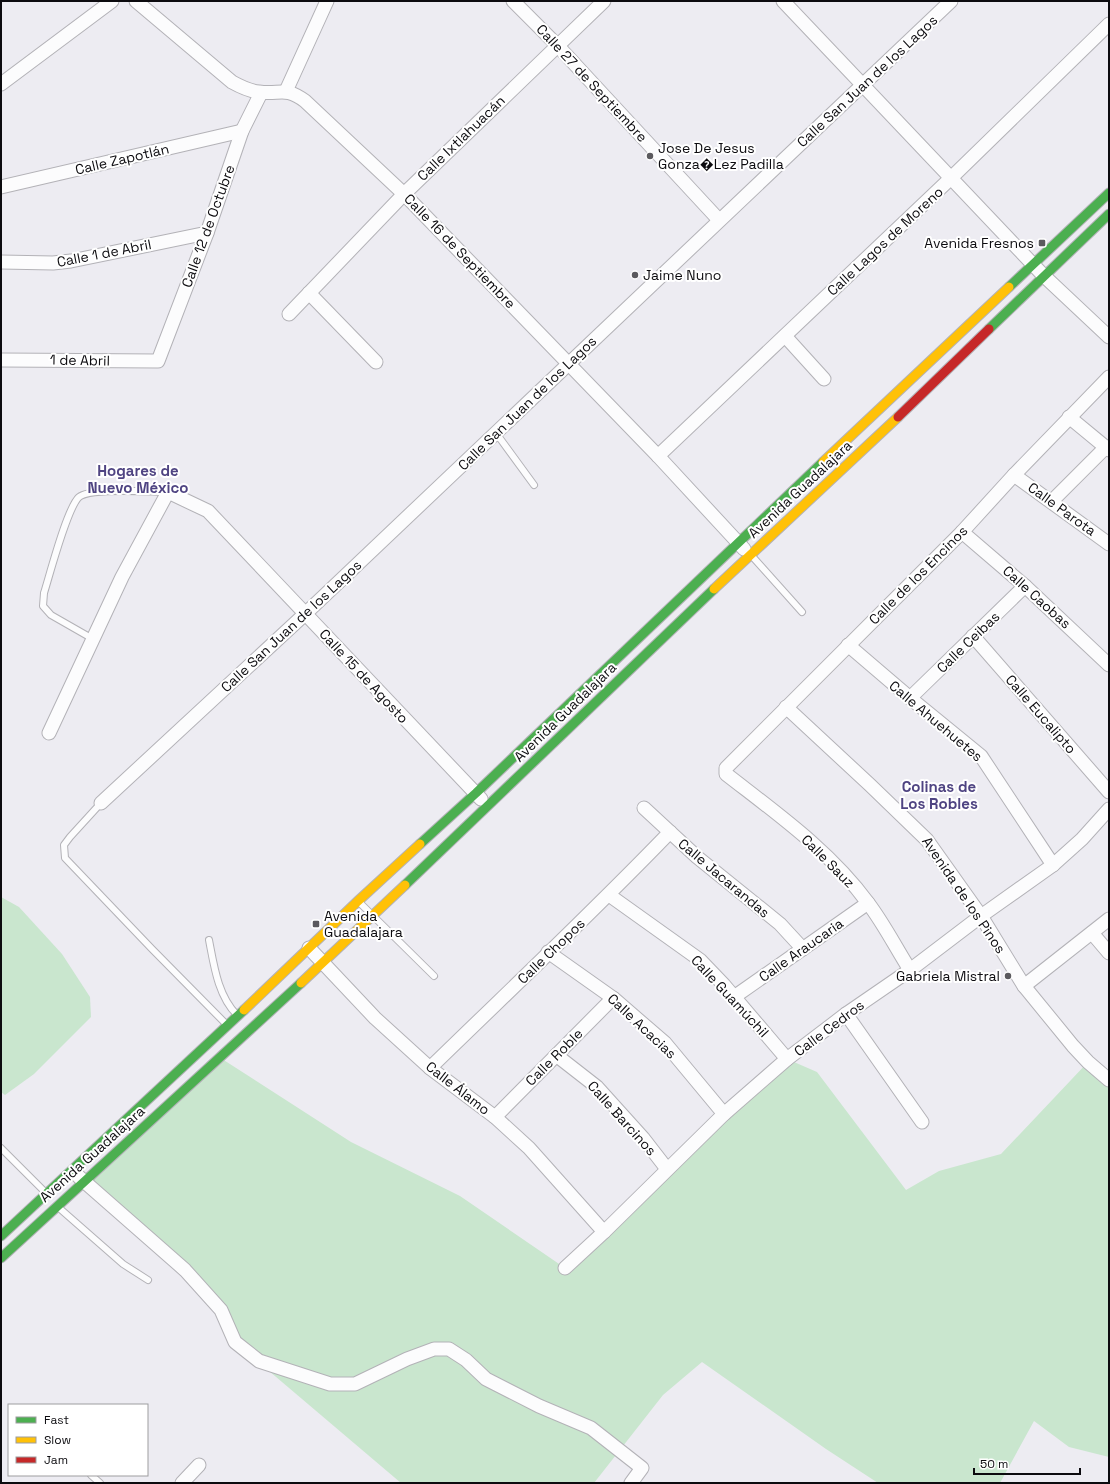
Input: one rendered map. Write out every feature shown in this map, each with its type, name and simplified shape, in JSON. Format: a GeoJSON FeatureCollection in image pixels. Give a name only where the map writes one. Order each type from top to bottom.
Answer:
{"type":"FeatureCollection","features":[{"type":"Feature","properties":{"kind":"street"},"geometry":{"type":"LineString","coordinates":[[1,84],[112,1]]}},
{"type":"Feature","properties":{"kind":"street"},"geometry":{"type":"LineString","coordinates":[[136,1],[228,79],[240,87],[261,93],[286,91],[327,1]]}},
{"type":"Feature","properties":{"kind":"street","name":"Calle 27 de Septiembre"},"geometry":{"type":"LineString","coordinates":[[513,1],[557,45],[719,220]]}},
{"type":"Feature","properties":{"kind":"street","name":"Calle Ixtlahuacán"},"geometry":{"type":"LineString","coordinates":[[290,314],[404,194],[604,1]]}},
{"type":"Feature","properties":{"kind":"street"},"geometry":{"type":"LineString","coordinates":[[783,1],[1033,265],[1109,337]]}},
{"type":"Feature","properties":{"kind":"street","name":"Calle San Juan de los Lagos"},"geometry":{"type":"LineString","coordinates":[[100,803],[305,614],[951,1]]}},
{"type":"Feature","properties":{"kind":"street","name":"Calle Lagos de Moreno"},"geometry":{"type":"LineString","coordinates":[[658,456],[951,178],[1109,24]]}},
{"type":"Feature","properties":{"kind":"street","name":"Calle 16 de Septiembre"},"geometry":{"type":"LineString","coordinates":[[286,91],[305,101],[404,194],[569,363],[750,554]]}},
{"type":"Feature","properties":{"kind":"street","name":"Calle 12 de Octubre"},"geometry":{"type":"LineString","coordinates":[[158,361],[207,233],[242,131],[261,93]]}},
{"type":"Feature","properties":{"kind":"street","name":"Calle Zapotlán"},"geometry":{"type":"LineString","coordinates":[[1,187],[242,131]]}},
{"type":"Feature","properties":{"kind":"street","name":"Avenida Guadalajara"},"geometry":{"type":"LineString","coordinates":[[3,1252],[84,1182],[372,916],[397,880],[476,793],[877,411],[1109,193]]}},
{"type":"Feature","properties":{"kind":"street","name":"Avenida Guadalajara"},"geometry":{"type":"LineString","coordinates":[[1,1236],[228,1026],[358,901],[397,880],[488,806],[750,554],[895,420],[1109,214]]}},
{"type":"Feature","properties":{"kind":"street","name":"Calle 1 de Abril"},"geometry":{"type":"LineString","coordinates":[[1,262],[53,263],[71,261],[207,233]]}},
{"type":"Feature","properties":{"kind":"street"},"geometry":{"type":"LineString","coordinates":[[310,293],[376,362]]}},
{"type":"Feature","properties":{"kind":"street"},"geometry":{"type":"LineString","coordinates":[[785,336],[824,379]]}},
{"type":"Feature","properties":{"kind":"street","name":"1 de Abril"},"geometry":{"type":"LineString","coordinates":[[1,360],[158,361]]}},
{"type":"Feature","properties":{"kind":"street","name":"Calle de los Encinos"},"geometry":{"type":"LineString","coordinates":[[726,771],[726,768],[786,707],[962,532],[1068,417],[1109,376]]}},
{"type":"Feature","properties":{"kind":"street"},"geometry":{"type":"LineString","coordinates":[[1052,501],[1107,448],[1068,417]]}},
{"type":"Feature","properties":{"kind":"street","name":"Calle Parota"},"geometry":{"type":"LineString","coordinates":[[1014,475],[1052,501],[1109,544]]}},
{"type":"Feature","properties":{"kind":"street"},"geometry":{"type":"LineString","coordinates":[[49,733],[122,577],[168,492]]}},
{"type":"Feature","properties":{"kind":"street","name":"Calle 15 de Agosto"},"geometry":{"type":"LineString","coordinates":[[168,492],[208,511],[488,806]]}},
{"type":"Feature","properties":{"kind":"street","name":"Calle Caobas"},"geometry":{"type":"LineString","coordinates":[[962,532],[1025,586],[1109,665]]}},
{"type":"Feature","properties":{"kind":"street","name":"Calle Ceibas"},"geometry":{"type":"LineString","coordinates":[[910,698],[1025,586]]}},
{"type":"Feature","properties":{"kind":"street"},"geometry":{"type":"LineString","coordinates":[[644,632],[655,645]]}},
{"type":"Feature","properties":{"kind":"street","name":"Calle Eucalipto"},"geometry":{"type":"LineString","coordinates":[[973,636],[1109,792]]}},
{"type":"Feature","properties":{"kind":"street","name":"Calle Ahuehuetes"},"geometry":{"type":"LineString","coordinates":[[848,645],[981,756],[1053,865]]}},
{"type":"Feature","properties":{"kind":"street","name":"Avenida de los Pinos"},"geometry":{"type":"LineString","coordinates":[[786,707],[918,831],[935,850],[981,916],[1024,986],[1073,1046],[1088,1062],[1109,1080]]}},
{"type":"Feature","properties":{"kind":"street"},"geometry":{"type":"LineString","coordinates":[[560,713],[572,726]]}},
{"type":"Feature","properties":{"kind":"street","name":"Calle Sauz"},"geometry":{"type":"LineString","coordinates":[[726,771],[726,774],[818,847],[868,903],[910,970]]}},
{"type":"Feature","properties":{"kind":"street","name":"Calle Jacarandas"},"geometry":{"type":"LineString","coordinates":[[644,808],[697,857],[780,924],[803,949]]}},
{"type":"Feature","properties":{"kind":"street","name":"Calle Cedros"},"geometry":{"type":"LineString","coordinates":[[565,1268],[604,1232],[667,1168],[724,1114],[787,1059],[846,1014],[910,970],[981,916],[1053,865],[1082,839],[1109,809]]}},
{"type":"Feature","properties":{"kind":"street","name":"Calle Chopos"},"geometry":{"type":"LineString","coordinates":[[430,1068],[548,952],[609,895],[670,832]]}},
{"type":"Feature","properties":{"kind":"street","name":"Calle Guamúchil"},"geometry":{"type":"LineString","coordinates":[[609,895],[700,960],[787,1059]]}},
{"type":"Feature","properties":{"kind":"street","name":"Calle Araucaria"},"geometry":{"type":"LineString","coordinates":[[734,997],[868,903]]}},
{"type":"Feature","properties":{"kind":"street"},"geometry":{"type":"LineString","coordinates":[[1024,986],[1109,919]]}},
{"type":"Feature","properties":{"kind":"street"},"geometry":{"type":"LineString","coordinates":[[1092,933],[1109,953]]}},
{"type":"Feature","properties":{"kind":"street","name":"Calle Álamo"},"geometry":{"type":"LineString","coordinates":[[309,948],[375,1018],[430,1068],[495,1117],[544,1163],[604,1232]]}},
{"type":"Feature","properties":{"kind":"street","name":"Calle Acacias"},"geometry":{"type":"LineString","coordinates":[[548,952],[613,998],[665,1043],[724,1114]]}},
{"type":"Feature","properties":{"kind":"street","name":"Calle Roble"},"geometry":{"type":"LineString","coordinates":[[495,1117],[613,998]]}},
{"type":"Feature","properties":{"kind":"street"},"geometry":{"type":"LineString","coordinates":[[846,1014],[922,1122]]}},
{"type":"Feature","properties":{"kind":"street","name":"Calle Barcinos"},"geometry":{"type":"LineString","coordinates":[[556,1055],[597,1087],[643,1138],[667,1168]]}},
{"type":"Feature","properties":{"kind":"street"},"geometry":{"type":"LineString","coordinates":[[72,1171],[184,1270],[221,1310],[235,1342],[259,1361],[330,1384],[355,1384],[407,1359],[434,1349],[449,1349],[466,1360],[486,1379],[539,1406],[591,1428],[642,1468],[631,1483]]}},
{"type":"Feature","properties":{"kind":"street"},"geometry":{"type":"LineString","coordinates":[[182,1483],[200,1465]]}},
{"type":"Feature","properties":{"kind":"lane"},"geometry":{"type":"LineString","coordinates":[[496,433],[534,485]]}},
{"type":"Feature","properties":{"kind":"lane"},"geometry":{"type":"LineString","coordinates":[[93,639],[51,616],[43,606],[44,592],[70,513],[79,497],[95,491],[168,492]]}},
{"type":"Feature","properties":{"kind":"lane"},"geometry":{"type":"LineString","coordinates":[[750,554],[802,612]]}},
{"type":"Feature","properties":{"kind":"lane"},"geometry":{"type":"LineString","coordinates":[[100,803],[64,845],[65,858],[228,1026]]}},
{"type":"Feature","properties":{"kind":"lane"},"geometry":{"type":"LineString","coordinates":[[358,901],[434,976]]}},
{"type":"Feature","properties":{"kind":"lane"},"geometry":{"type":"LineString","coordinates":[[209,940],[218,982],[230,1009],[238,1016]]}},
{"type":"Feature","properties":{"kind":"lane"},"geometry":{"type":"LineString","coordinates":[[1,1148],[47,1194]]}},
{"type":"Feature","properties":{"kind":"lane"},"geometry":{"type":"LineString","coordinates":[[57,1206],[123,1264],[148,1280]]}},
{"type":"Feature","properties":{"kind":"lane"},"geometry":{"type":"LineString","coordinates":[[92,1476],[100,1483]]}},
{"type":"Feature","properties":{"kind":"green space"},"geometry":{"type":"Polygon","coordinates":[[[1,897],[19,907],[62,954],[90,997],[91,1017],[34,1074],[5,1095],[1,1092],[1,897]]]}},
{"type":"Feature","properties":{"kind":"green space"},"geometry":{"type":"Polygon","coordinates":[[[219,1057],[351,1142],[460,1196],[565,1268],[787,1059],[817,1072],[906,1190],[939,1171],[1001,1154],[1088,1062],[1109,1080],[1109,1457],[1069,1447],[1034,1421],[1000,1483],[878,1483],[826,1449],[702,1362],[663,1395],[594,1483],[401,1483],[235,1342],[221,1310],[84,1182],[219,1057]]]}},
{"type":"Feature","properties":{"kind":"traffic: fast"},"geometry":{"type":"LineString","coordinates":[[1009,287],[1109,193]]}},
{"type":"Feature","properties":{"kind":"traffic: fast"},"geometry":{"type":"LineString","coordinates":[[989,329],[1109,214]]}},
{"type":"Feature","properties":{"kind":"traffic: fast"},"geometry":{"type":"LineString","coordinates":[[420,844],[476,793],[823,462]]}},
{"type":"Feature","properties":{"kind":"traffic: fast"},"geometry":{"type":"LineString","coordinates":[[405,885],[714,589]]}},
{"type":"Feature","properties":{"kind":"traffic: fast"},"geometry":{"type":"LineString","coordinates":[[1,1258],[301,983]]}},
{"type":"Feature","properties":{"kind":"traffic: fast"},"geometry":{"type":"LineString","coordinates":[[1,1236],[244,1010]]}},
{"type":"Feature","properties":{"kind":"traffic: slow"},"geometry":{"type":"LineString","coordinates":[[823,462],[1009,287]]}},
{"type":"Feature","properties":{"kind":"traffic: slow"},"geometry":{"type":"LineString","coordinates":[[714,589],[898,417]]}},
{"type":"Feature","properties":{"kind":"traffic: slow"},"geometry":{"type":"LineString","coordinates":[[244,1010],[420,844]]}},
{"type":"Feature","properties":{"kind":"traffic: slow"},"geometry":{"type":"LineString","coordinates":[[301,983],[405,885]]}},
{"type":"Feature","properties":{"kind":"traffic: jam"},"geometry":{"type":"LineString","coordinates":[[898,417],[989,329]]}},
{"type":"Feature","properties":{"kind":"place","name":"Jose De Jesus Gonza�Lez Padilla"},"geometry":{"type":"Point","coordinates":[650,156]}},
{"type":"Feature","properties":{"kind":"place","name":"Avenida Fresnos"},"geometry":{"type":"Point","coordinates":[1042,243]}},
{"type":"Feature","properties":{"kind":"place","name":"Jaime Nuno"},"geometry":{"type":"Point","coordinates":[635,275]}},
{"type":"Feature","properties":{"kind":"place","name":"Avenida Guadalajara"},"geometry":{"type":"Point","coordinates":[316,924]}},
{"type":"Feature","properties":{"kind":"place","name":"Gabriela Mistral"},"geometry":{"type":"Point","coordinates":[1008,976]}},
{"type":"Feature","properties":{"kind":"district","name":"Hogares de Nuevo México"},"geometry":{"type":"Point","coordinates":[138,478]}},
{"type":"Feature","properties":{"kind":"district","name":"Colinas de Los Robles"},"geometry":{"type":"Point","coordinates":[939,794]}}]}
